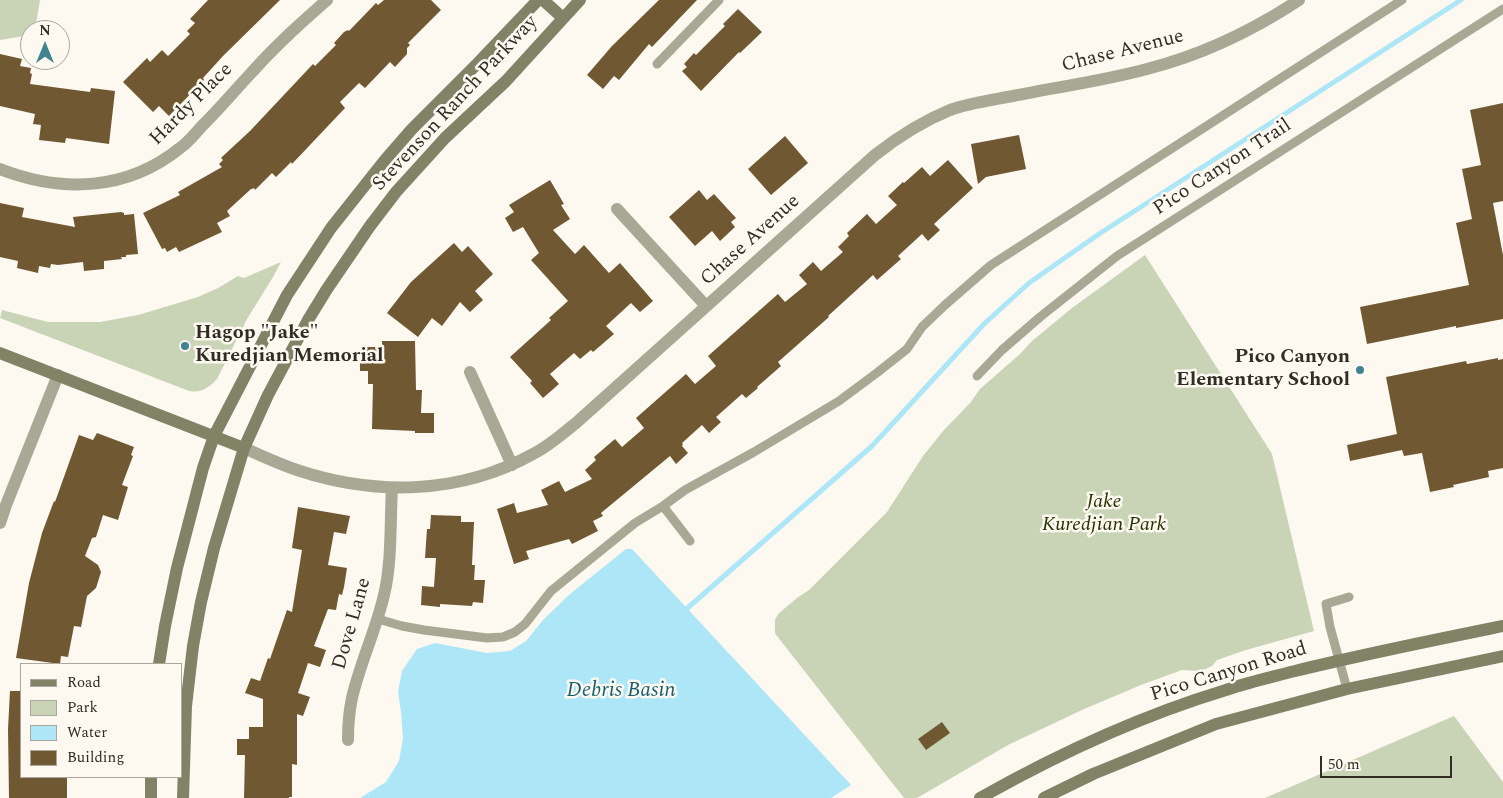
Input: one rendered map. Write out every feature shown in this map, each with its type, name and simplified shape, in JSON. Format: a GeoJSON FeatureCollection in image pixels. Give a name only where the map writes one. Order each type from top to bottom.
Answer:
{"type":"FeatureCollection","features":[{"type":"Feature","properties":{"kind":"main road","name":"Stevenson Ranch Parkway"},"geometry":{"type":"LineString","coordinates":[[159,663],[177,568],[214,436],[287,295],[331,228],[379,166],[412,129],[538,0]]}},
{"type":"Feature","properties":{"kind":"main road"},"geometry":{"type":"LineString","coordinates":[[543,0],[563,18]]}},
{"type":"Feature","properties":{"kind":"main road","name":"Stevenson Ranch Parkway"},"geometry":{"type":"LineString","coordinates":[[183,798],[186,706],[200,602],[244,448],[268,395],[308,320],[327,289],[396,192],[445,138],[506,81],[580,0]]}},
{"type":"Feature","properties":{"kind":"main road"},"geometry":{"type":"LineString","coordinates":[[0,352],[244,448]]}},
{"type":"Feature","properties":{"kind":"main road","name":"Pico Canyon Road"},"geometry":{"type":"LineString","coordinates":[[980,798],[1031,769],[1095,738],[1242,685],[1339,660],[1503,626]]}},
{"type":"Feature","properties":{"kind":"main road"},"geometry":{"type":"LineString","coordinates":[[1044,798],[1093,774],[1216,724],[1347,689],[1503,656]]}},
{"type":"Feature","properties":{"kind":"main road"},"geometry":{"type":"LineString","coordinates":[[151,778],[152,798]]}},
{"type":"Feature","properties":{"kind":"street","name":"Hardy Place"},"geometry":{"type":"LineString","coordinates":[[0,169],[60,184],[86,184],[117,180],[142,172],[181,148],[222,106],[275,46],[327,0]]}},
{"type":"Feature","properties":{"kind":"street","name":"Chase Avenue"},"geometry":{"type":"LineString","coordinates":[[244,448],[274,462],[335,481],[392,488],[452,484],[512,465],[534,454],[576,423],[875,155],[899,136],[924,122],[952,110],[980,102],[1146,70],[1179,60],[1214,47],[1250,29],[1299,0]]}},
{"type":"Feature","properties":{"kind":"street"},"geometry":{"type":"LineString","coordinates":[[617,209],[706,306]]}},
{"type":"Feature","properties":{"kind":"street"},"geometry":{"type":"LineString","coordinates":[[470,372],[512,465]]}},
{"type":"Feature","properties":{"kind":"street"},"geometry":{"type":"LineString","coordinates":[[0,523],[58,375]]}},
{"type":"Feature","properties":{"kind":"street","name":"Dove Lane"},"geometry":{"type":"LineString","coordinates":[[348,740],[348,720],[358,675],[378,619],[385,592],[392,488]]}},
{"type":"Feature","properties":{"kind":"lane"},"geometry":{"type":"LineString","coordinates":[[657,64],[719,0]]}},
{"type":"Feature","properties":{"kind":"lane"},"geometry":{"type":"LineString","coordinates":[[378,619],[424,630],[487,638],[503,637],[515,632],[525,624],[550,591],[635,523],[685,490],[754,452],[839,401],[907,349],[922,327],[991,265],[1402,0]]}},
{"type":"Feature","properties":{"kind":"lane","name":"Pico Canyon Trail"},"geometry":{"type":"LineString","coordinates":[[977,376],[1002,350],[1040,317],[1117,256],[1503,9]]}},
{"type":"Feature","properties":{"kind":"lane"},"geometry":{"type":"LineString","coordinates":[[663,506],[690,541]]}},
{"type":"Feature","properties":{"kind":"lane"},"geometry":{"type":"LineString","coordinates":[[1347,689],[1330,627],[1326,604],[1349,597]]}},
{"type":"Feature","properties":{"kind":"green space"},"geometry":{"type":"Polygon","coordinates":[[[0,0],[40,0],[37,20],[20,20],[20,37],[0,40],[0,0]]]}},
{"type":"Feature","properties":{"kind":"green space","name":"Jake Kuredjian Park"},"geometry":{"type":"Polygon","coordinates":[[[1145,255],[1272,454],[1314,631],[1217,660],[1212,666],[1201,671],[1182,670],[1141,685],[1084,709],[1008,745],[917,798],[904,798],[777,636],[775,633],[775,620],[778,614],[809,590],[887,512],[923,456],[980,389],[1032,341],[1072,308],[1145,255]]]}},
{"type":"Feature","properties":{"kind":"green space"},"geometry":{"type":"Polygon","coordinates":[[[281,262],[247,319],[217,379],[208,387],[197,391],[189,391],[0,318],[2,310],[48,322],[100,322],[138,315],[198,297],[238,276],[244,278],[281,262]]]}},
{"type":"Feature","properties":{"kind":"green space"},"geometry":{"type":"Polygon","coordinates":[[[1454,716],[1503,782],[1503,798],[1265,798],[1454,716]]]}},
{"type":"Feature","properties":{"kind":"water","name":"Debris Basin"},"geometry":{"type":"Polygon","coordinates":[[[626,549],[632,549],[851,785],[831,798],[360,798],[386,782],[399,761],[403,738],[398,692],[402,671],[417,649],[435,643],[487,653],[510,651],[526,641],[543,620],[570,594],[626,549]]]}},
{"type":"Feature","properties":{"kind":"building"},"geometry":{"type":"Polygon","coordinates":[[[208,0],[280,0],[223,56],[203,78],[204,80],[169,116],[159,106],[153,112],[123,82],[147,58],[150,62],[162,50],[168,56],[190,34],[187,31],[195,23],[190,19],[208,0]]]}},
{"type":"Feature","properties":{"kind":"building"},"geometry":{"type":"Polygon","coordinates":[[[384,0],[431,0],[441,10],[408,43],[410,45],[407,48],[407,54],[395,67],[390,62],[365,88],[359,83],[340,102],[345,108],[292,164],[291,162],[276,177],[272,173],[255,190],[254,188],[251,189],[227,211],[230,216],[217,223],[222,232],[179,252],[176,247],[167,252],[165,248],[162,249],[143,213],[180,195],[178,192],[222,167],[219,164],[223,160],[221,158],[250,131],[313,64],[315,66],[336,45],[334,43],[344,32],[349,31],[376,3],[378,5],[384,0]]]}},
{"type":"Feature","properties":{"kind":"building"},"geometry":{"type":"Polygon","coordinates":[[[659,0],[697,0],[652,47],[649,44],[619,80],[614,76],[603,89],[587,75],[612,46],[659,0]]]}},
{"type":"Feature","properties":{"kind":"building"},"geometry":{"type":"Polygon","coordinates":[[[738,9],[762,32],[739,52],[701,91],[682,71],[687,67],[684,64],[694,53],[696,55],[725,26],[723,24],[738,9]]]}},
{"type":"Feature","properties":{"kind":"building"},"geometry":{"type":"Polygon","coordinates":[[[0,54],[20,59],[20,70],[31,70],[30,73],[32,74],[30,84],[90,92],[91,88],[115,91],[109,144],[66,138],[65,143],[39,140],[41,125],[33,124],[35,114],[0,106],[0,54]]]}},
{"type":"Feature","properties":{"kind":"building"},"geometry":{"type":"Polygon","coordinates":[[[1503,103],[1503,201],[1493,203],[1503,255],[1503,319],[1456,328],[1456,326],[1367,344],[1360,307],[1469,285],[1456,223],[1472,219],[1462,169],[1481,165],[1470,110],[1503,103]]]}},
{"type":"Feature","properties":{"kind":"building"},"geometry":{"type":"Polygon","coordinates":[[[1019,135],[1026,169],[986,177],[978,184],[971,144],[1019,135]]]}},
{"type":"Feature","properties":{"kind":"building"},"geometry":{"type":"Polygon","coordinates":[[[785,136],[808,163],[771,195],[748,169],[785,136]]]}},
{"type":"Feature","properties":{"kind":"building"},"geometry":{"type":"Polygon","coordinates":[[[948,160],[973,188],[934,224],[940,230],[928,241],[922,234],[898,256],[901,259],[877,280],[873,275],[778,362],[781,366],[758,388],[746,398],[742,394],[716,417],[721,422],[709,433],[702,425],[682,443],[682,446],[688,453],[676,464],[670,456],[601,513],[603,516],[593,521],[598,531],[572,544],[569,539],[526,551],[529,559],[514,564],[497,509],[514,503],[517,513],[548,505],[541,490],[559,481],[565,492],[592,479],[585,470],[596,460],[594,457],[615,439],[622,447],[644,428],[636,418],[686,374],[695,384],[716,366],[708,356],[778,294],[785,302],[807,284],[799,275],[813,262],[821,271],[843,252],[838,247],[849,236],[847,233],[867,214],[876,224],[897,205],[888,196],[903,182],[922,167],[930,176],[948,160]]]}},
{"type":"Feature","properties":{"kind":"building"},"geometry":{"type":"Polygon","coordinates":[[[550,180],[564,204],[561,205],[570,219],[553,230],[575,254],[584,245],[609,273],[620,263],[653,301],[640,312],[631,303],[606,326],[614,334],[593,352],[591,350],[580,359],[574,353],[550,374],[559,384],[543,398],[530,383],[532,381],[510,357],[551,320],[549,318],[568,301],[531,260],[539,253],[523,227],[513,232],[505,218],[514,212],[509,205],[550,180]]]}},
{"type":"Feature","properties":{"kind":"building"},"geometry":{"type":"Polygon","coordinates":[[[699,190],[707,200],[714,194],[736,218],[731,222],[735,227],[720,241],[712,231],[695,246],[669,217],[699,190]]]}},
{"type":"Feature","properties":{"kind":"building"},"geometry":{"type":"Polygon","coordinates":[[[0,203],[24,208],[22,217],[75,227],[73,217],[121,212],[124,215],[134,214],[138,254],[126,255],[126,257],[121,257],[122,259],[104,261],[104,269],[84,271],[83,262],[51,264],[50,268],[39,266],[38,273],[17,268],[18,261],[0,257],[0,203]]]}},
{"type":"Feature","properties":{"kind":"building"},"geometry":{"type":"Polygon","coordinates":[[[454,243],[462,252],[468,246],[493,274],[475,291],[483,300],[470,312],[460,302],[442,326],[432,318],[418,337],[387,313],[411,282],[454,243]]]}},
{"type":"Feature","properties":{"kind":"building"},"geometry":{"type":"Polygon","coordinates":[[[382,341],[415,341],[416,390],[422,390],[421,413],[434,413],[434,433],[372,429],[373,384],[368,384],[368,371],[360,371],[360,347],[382,347],[382,341]]]}},
{"type":"Feature","properties":{"kind":"building"},"geometry":{"type":"Polygon","coordinates":[[[1498,358],[1498,360],[1503,359],[1503,468],[1488,471],[1489,477],[1430,492],[1422,453],[1404,456],[1402,450],[1350,461],[1347,445],[1397,434],[1386,377],[1466,361],[1467,364],[1498,358]]]}},
{"type":"Feature","properties":{"kind":"building"},"geometry":{"type":"Polygon","coordinates":[[[97,433],[134,447],[131,455],[133,456],[122,485],[128,487],[118,520],[103,515],[96,537],[92,538],[85,556],[98,565],[101,572],[96,588],[87,596],[81,627],[74,626],[68,657],[61,656],[60,663],[16,658],[29,583],[42,533],[79,435],[93,440],[97,433]]]}},
{"type":"Feature","properties":{"kind":"building"},"geometry":{"type":"Polygon","coordinates":[[[298,507],[350,516],[346,534],[334,532],[328,565],[347,568],[344,587],[342,595],[339,594],[336,610],[328,609],[314,646],[326,650],[320,667],[308,663],[298,693],[310,697],[303,716],[297,714],[297,765],[292,764],[292,797],[244,798],[245,755],[237,755],[237,739],[249,739],[249,727],[263,727],[263,699],[245,693],[251,678],[260,681],[268,658],[270,659],[287,610],[292,612],[302,550],[292,548],[298,507]]]}},
{"type":"Feature","properties":{"kind":"building"},"geometry":{"type":"Polygon","coordinates":[[[431,515],[461,516],[461,522],[474,522],[472,565],[475,565],[474,580],[485,580],[483,603],[473,602],[472,606],[440,604],[440,607],[421,605],[422,586],[434,587],[436,558],[425,558],[427,529],[430,529],[431,515]]]}},
{"type":"Feature","properties":{"kind":"building"},"geometry":{"type":"Polygon","coordinates":[[[10,691],[20,691],[20,778],[67,778],[67,798],[9,798],[8,729],[10,691]]]}},
{"type":"Feature","properties":{"kind":"building"},"geometry":{"type":"Polygon","coordinates":[[[942,722],[950,733],[926,750],[918,739],[942,722]]]}},
{"type":"Feature","properties":{"kind":"waterway"},"geometry":{"type":"LineString","coordinates":[[683,612],[872,446],[984,324],[1029,283],[1099,234],[1461,0]]}},
{"type":"Feature","properties":{"kind":"place","name":"Hagop \"Jake\" Kuredjian Memorial"},"geometry":{"type":"Point","coordinates":[185,346]}},
{"type":"Feature","properties":{"kind":"place","name":"Pico Canyon Elementary School"},"geometry":{"type":"Point","coordinates":[1360,370]}}]}
